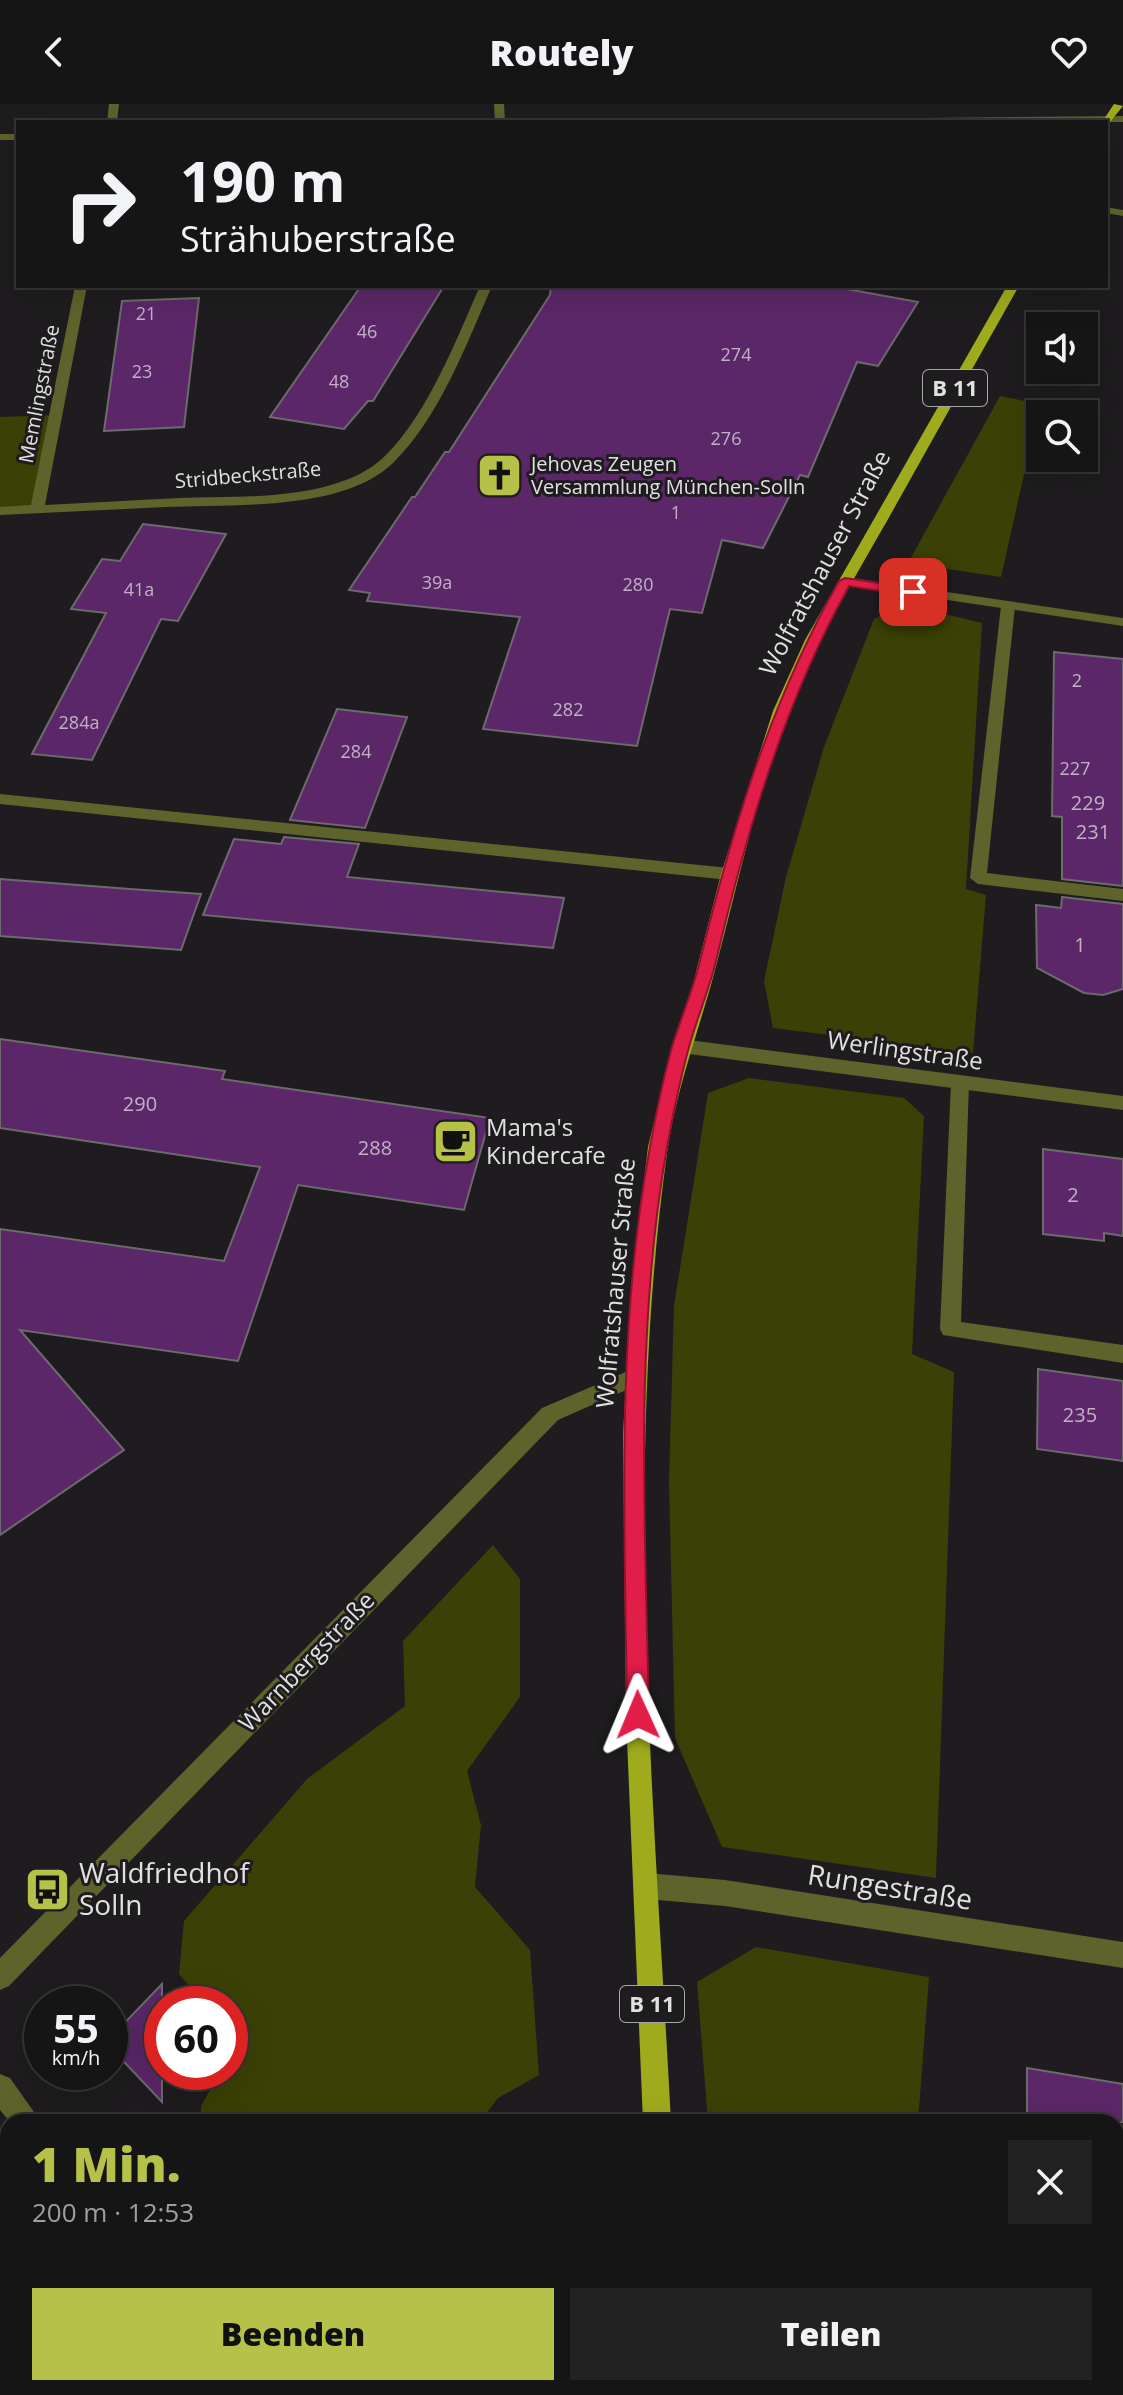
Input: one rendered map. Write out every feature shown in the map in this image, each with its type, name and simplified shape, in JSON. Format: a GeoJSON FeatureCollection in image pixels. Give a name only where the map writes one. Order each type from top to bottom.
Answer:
{"type":"FeatureCollection","features":[{"type":"Feature","properties":{"kind":"main road"},"geometry":{"type":"LineString","coordinates":[[1108,122],[1119,104]]}},
{"type":"Feature","properties":{"kind":"main road","name":"Wolfratshauser Straße"},"geometry":{"type":"LineString","coordinates":[[657,2114],[635,1573],[635,1377],[648,1218],[658,1147],[681,1046],[701,988],[729,874],[781,711],[812,640],[1012,288]]}},
{"type":"Feature","properties":{"kind":"street"},"geometry":{"type":"LineString","coordinates":[[1108,122],[1123,119]]}},
{"type":"Feature","properties":{"kind":"street","name":"Memlingstraße"},"geometry":{"type":"LineString","coordinates":[[37,509],[81,288]]}},
{"type":"Feature","properties":{"kind":"street","name":"Stridbeckstraße"},"geometry":{"type":"LineString","coordinates":[[0,511],[263,497],[313,492],[359,480],[387,462],[415,427],[485,288]]}},
{"type":"Feature","properties":{"kind":"street"},"geometry":{"type":"LineString","coordinates":[[845,581],[1123,622]]}},
{"type":"Feature","properties":{"kind":"street"},"geometry":{"type":"LineString","coordinates":[[1008,606],[978,878],[1123,895]]}},
{"type":"Feature","properties":{"kind":"street"},"geometry":{"type":"LineString","coordinates":[[0,799],[729,874]]}},
{"type":"Feature","properties":{"kind":"street","name":"Werlingstraße"},"geometry":{"type":"LineString","coordinates":[[681,1046],[1123,1103]]}},
{"type":"Feature","properties":{"kind":"street"},"geometry":{"type":"LineString","coordinates":[[960,1083],[950,1329],[1123,1354]]}},
{"type":"Feature","properties":{"kind":"street","name":"Warnbergstraße"},"geometry":{"type":"LineString","coordinates":[[0,1977],[550,1414],[635,1377]]}},
{"type":"Feature","properties":{"kind":"street","name":"Rungestraße"},"geometry":{"type":"LineString","coordinates":[[647,1886],[725,1893],[1123,1955]]}},
{"type":"Feature","properties":{"kind":"street"},"geometry":{"type":"LineString","coordinates":[[0,2088],[21,2114]]}},
{"type":"Feature","properties":{"kind":"green space"},"geometry":{"type":"Polygon","coordinates":[[[1000,396],[1026,401],[1026,466],[1001,577],[934,567],[928,578],[902,574],[1000,396]]]}},
{"type":"Feature","properties":{"kind":"green space"},"geometry":{"type":"Polygon","coordinates":[[[55,415],[37,509],[0,511],[0,417],[55,415]]]}},
{"type":"Feature","properties":{"kind":"green space"},"geometry":{"type":"Polygon","coordinates":[[[903,604],[982,623],[966,889],[986,895],[973,1053],[773,1028],[764,981],[786,877],[824,747],[874,619],[903,604]]]}},
{"type":"Feature","properties":{"kind":"green space"},"geometry":{"type":"Polygon","coordinates":[[[749,1078],[904,1098],[924,1116],[912,1354],[954,1372],[936,1878],[722,1847],[675,1738],[669,1481],[674,1306],[708,1093],[749,1078]]]}},
{"type":"Feature","properties":{"kind":"green space"},"geometry":{"type":"Polygon","coordinates":[[[493,1545],[520,1579],[520,1697],[467,1771],[481,1825],[475,1887],[530,1950],[539,2075],[498,2098],[486,2114],[201,2114],[201,2106],[210,2090],[248,2090],[248,1986],[189,1986],[179,1974],[184,1921],[307,1779],[405,1706],[403,1641],[493,1545]]]}},
{"type":"Feature","properties":{"kind":"green space"},"geometry":{"type":"Polygon","coordinates":[[[756,1947],[929,1977],[919,2114],[707,2114],[697,1982],[756,1947]]]}},
{"type":"Feature","properties":{"kind":"building"},"geometry":{"type":"Polygon","coordinates":[[[360,288],[443,288],[373,401],[368,401],[344,429],[270,417],[360,288]]]}},
{"type":"Feature","properties":{"kind":"building"},"geometry":{"type":"Polygon","coordinates":[[[551,288],[841,288],[918,302],[878,366],[857,362],[808,477],[800,475],[763,548],[722,540],[702,613],[670,609],[637,746],[483,729],[520,617],[367,601],[370,593],[349,590],[412,497],[415,497],[445,452],[449,452],[550,295],[551,288]]]}},
{"type":"Feature","properties":{"kind":"building"},"geometry":{"type":"Polygon","coordinates":[[[199,298],[184,427],[104,431],[122,301],[199,298]]]}},
{"type":"Feature","properties":{"kind":"building"},"geometry":{"type":"Polygon","coordinates":[[[143,524],[226,534],[178,621],[161,619],[92,760],[32,754],[106,613],[71,609],[102,559],[120,561],[143,524]]]}},
{"type":"Feature","properties":{"kind":"building"},"geometry":{"type":"Polygon","coordinates":[[[1054,652],[1123,659],[1123,886],[1062,879],[1062,817],[1052,816],[1054,652]]]}},
{"type":"Feature","properties":{"kind":"building"},"geometry":{"type":"Polygon","coordinates":[[[337,709],[407,717],[365,828],[290,820],[337,709]]]}},
{"type":"Feature","properties":{"kind":"building"},"geometry":{"type":"Polygon","coordinates":[[[284,837],[359,844],[347,877],[564,898],[553,948],[203,915],[234,839],[281,844],[284,837]]]}},
{"type":"Feature","properties":{"kind":"building"},"geometry":{"type":"Polygon","coordinates":[[[0,879],[201,894],[181,950],[0,936],[0,879]]]}},
{"type":"Feature","properties":{"kind":"building"},"geometry":{"type":"Polygon","coordinates":[[[1062,897],[1123,904],[1123,989],[1103,995],[1084,993],[1037,968],[1036,905],[1061,908],[1062,897]]]}},
{"type":"Feature","properties":{"kind":"building"},"geometry":{"type":"Polygon","coordinates":[[[0,1039],[225,1071],[222,1079],[490,1118],[464,1210],[298,1185],[238,1361],[20,1330],[124,1450],[0,1535],[0,1229],[224,1261],[260,1167],[0,1128],[0,1039]]]}},
{"type":"Feature","properties":{"kind":"building"},"geometry":{"type":"Polygon","coordinates":[[[1043,1149],[1123,1159],[1123,1236],[1104,1233],[1104,1241],[1043,1234],[1043,1149]]]}},
{"type":"Feature","properties":{"kind":"building"},"geometry":{"type":"Polygon","coordinates":[[[1038,1369],[1123,1381],[1123,1461],[1037,1449],[1038,1369]]]}},
{"type":"Feature","properties":{"kind":"building"},"geometry":{"type":"Polygon","coordinates":[[[144,2003],[144,2083],[128,2066],[128,2019],[144,2003]]]}},
{"type":"Feature","properties":{"kind":"building"},"geometry":{"type":"Polygon","coordinates":[[[1027,2068],[1123,2084],[1123,2114],[1027,2114],[1027,2068]]]}},
{"type":"Feature","properties":{"kind":"building"},"geometry":{"type":"Polygon","coordinates":[[[151,2090],[162,2090],[162,2102],[151,2090]]]}},
{"type":"Feature","properties":{"kind":"place","name":"Jehovas Zeugen Versammlung München-Solln"},"geometry":{"type":"Point","coordinates":[500,475]}},
{"type":"Feature","properties":{"kind":"place","name":"Mama's Kindercafe"},"geometry":{"type":"Point","coordinates":[455,1142]}},
{"type":"Feature","properties":{"kind":"place","name":"Waldfriedhof Solln"},"geometry":{"type":"Point","coordinates":[48,1889]}},
{"type":"Feature","properties":{"kind":"route"},"geometry":{"type":"LineString","coordinates":[[638,1715],[635,1377],[648,1218],[658,1147],[681,1046],[701,988],[729,874],[756,786],[781,711],[812,640],[845,581],[913,592]]}}]}
